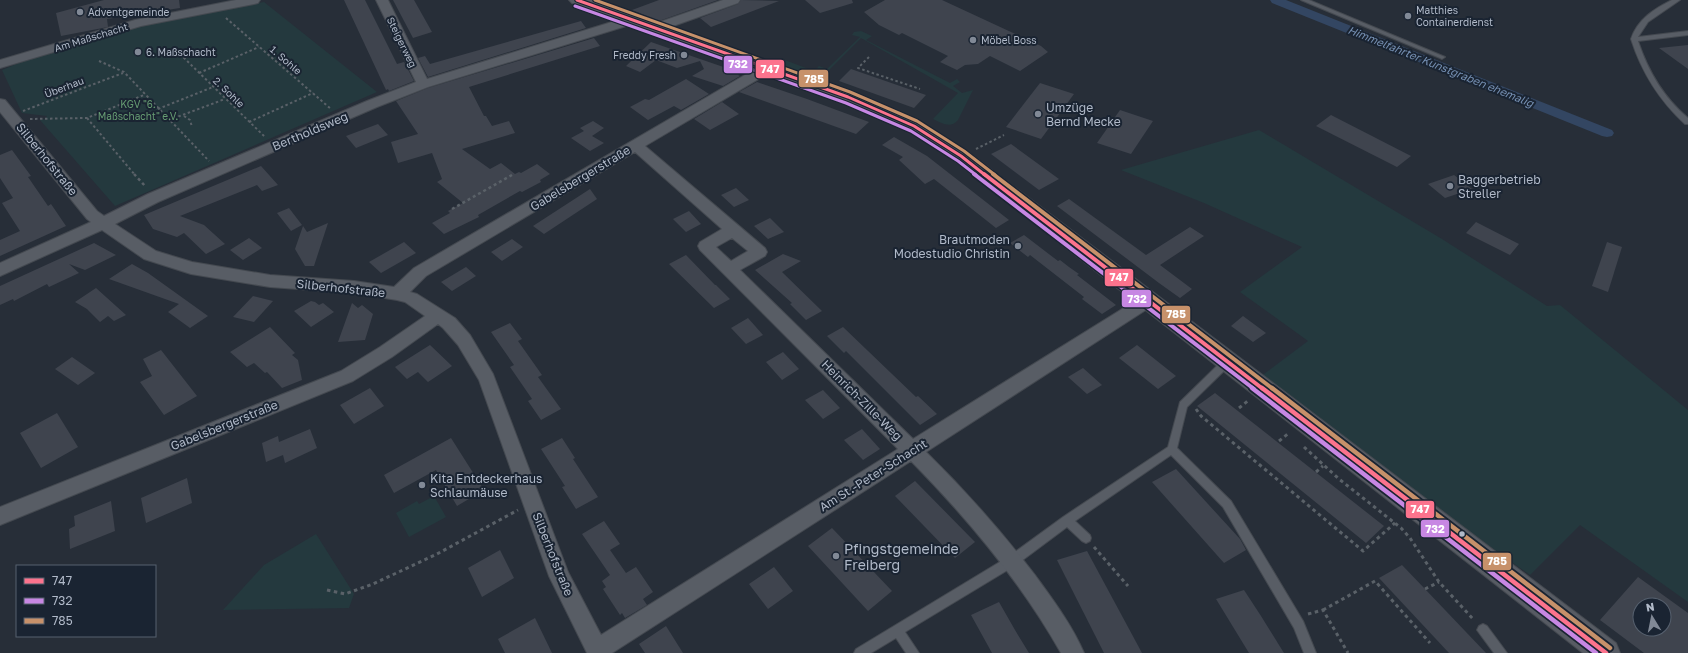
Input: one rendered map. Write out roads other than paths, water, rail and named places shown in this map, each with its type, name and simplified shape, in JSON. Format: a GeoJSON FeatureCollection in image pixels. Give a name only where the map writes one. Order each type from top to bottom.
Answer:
{"type":"FeatureCollection","features":[{"type":"Feature","properties":{"kind":"main road"},"geometry":{"type":"LineString","coordinates":[[577,0],[848,97],[896,117],[931,135],[961,156],[1149,300],[1606,653]]}},
{"type":"Feature","properties":{"kind":"street","name":"Am Maßschacht"},"geometry":{"type":"LineString","coordinates":[[0,64],[139,23],[254,0]]}},
{"type":"Feature","properties":{"kind":"street","name":"Steigerweg"},"geometry":{"type":"LineString","coordinates":[[382,0],[423,84]]}},
{"type":"Feature","properties":{"kind":"street"},"geometry":{"type":"LineString","coordinates":[[655,28],[734,0]]}},
{"type":"Feature","properties":{"kind":"street","name":"Bertholdsweg"},"geometry":{"type":"LineString","coordinates":[[0,270],[103,223],[153,198],[423,84],[632,20]]}},
{"type":"Feature","properties":{"kind":"street","name":"Gabelsbergerstraße"},"geometry":{"type":"LineString","coordinates":[[397,294],[420,272],[767,68]]}},
{"type":"Feature","properties":{"kind":"street","name":"Silberhofstraße"},"geometry":{"type":"LineString","coordinates":[[0,103],[92,215],[150,255],[191,268],[258,279],[354,287],[397,294],[411,298],[449,323],[464,340],[487,379],[559,576],[598,651]]}},
{"type":"Feature","properties":{"kind":"street"},"geometry":{"type":"LineString","coordinates":[[636,145],[759,252],[729,269]]}},
{"type":"Feature","properties":{"kind":"street","name":"Heinrich-Zille-Weg"},"geometry":{"type":"LineString","coordinates":[[733,230],[706,246],[958,496],[1012,561],[1049,611],[1072,653]]}},
{"type":"Feature","properties":{"kind":"street","name":"Am St.-Peter-Schacht"},"geometry":{"type":"LineString","coordinates":[[598,651],[1149,300]]}},
{"type":"Feature","properties":{"kind":"street","name":"Gabelsbergerstraße"},"geometry":{"type":"LineString","coordinates":[[0,516],[347,376],[386,352],[439,315]]}},
{"type":"Feature","properties":{"kind":"lane"},"geometry":{"type":"LineString","coordinates":[[1304,0],[1442,57]]}},
{"type":"Feature","properties":{"kind":"lane"},"geometry":{"type":"LineString","coordinates":[[1677,0],[1659,9],[1646,19],[1636,31],[1634,39],[1642,62],[1657,91],[1668,105],[1688,122]]}},
{"type":"Feature","properties":{"kind":"lane"},"geometry":{"type":"LineString","coordinates":[[1634,39],[1688,33]]}},
{"type":"Feature","properties":{"kind":"lane"},"geometry":{"type":"LineString","coordinates":[[860,653],[1012,561],[1067,520],[1172,449],[1183,405],[1228,361]]}},
{"type":"Feature","properties":{"kind":"lane"},"geometry":{"type":"LineString","coordinates":[[1172,449],[1227,504],[1294,618],[1310,653]]}},
{"type":"Feature","properties":{"kind":"lane"},"geometry":{"type":"LineString","coordinates":[[1067,520],[1086,538]]}},
{"type":"Feature","properties":{"kind":"lane"},"geometry":{"type":"LineString","coordinates":[[898,630],[913,653]]}},
{"type":"Feature","properties":{"kind":"lane"},"geometry":{"type":"LineString","coordinates":[[1483,630],[1500,653]]}},
{"type":"Feature","properties":{"kind":"waterway","name":"Himmelfahrter Kunstgraben ehemalig"},"geometry":{"type":"LineString","coordinates":[[1276,0],[1607,133]]}},
{"type":"Feature","properties":{"kind":"place","name":"Adventgemeinde"},"geometry":{"type":"Point","coordinates":[80,12]}},
{"type":"Feature","properties":{"kind":"place","name":"Matthies Containerdienst"},"geometry":{"type":"Point","coordinates":[1408,16]}},
{"type":"Feature","properties":{"kind":"place","name":"Möbel Boss"},"geometry":{"type":"Point","coordinates":[973,40]}},
{"type":"Feature","properties":{"kind":"place","name":"6. Maßschacht"},"geometry":{"type":"Point","coordinates":[138,52]}},
{"type":"Feature","properties":{"kind":"place","name":"Freddy Fresh"},"geometry":{"type":"Point","coordinates":[684,55]}},
{"type":"Feature","properties":{"kind":"place","name":"Umzüge Bernd Mecke"},"geometry":{"type":"Point","coordinates":[1038,114]}},
{"type":"Feature","properties":{"kind":"place","name":"Baggerbetrieb Streller"},"geometry":{"type":"Point","coordinates":[1450,186]}},
{"type":"Feature","properties":{"kind":"place","name":"Brautmoden Modestudio Christin"},"geometry":{"type":"Point","coordinates":[1018,246]}},
{"type":"Feature","properties":{"kind":"place","name":"Kita Entdeckerhaus Schlaumäuse"},"geometry":{"type":"Point","coordinates":[422,485]}},
{"type":"Feature","properties":{"kind":"place","name":"Pfingstgemeinde Freiberg"},"geometry":{"type":"Point","coordinates":[836,556]}},
{"type":"Feature","properties":{"kind":"park label","name":"KGV \"6. Maßschacht\" e.V."},"geometry":{"type":"Point","coordinates":[138,110]}}]}
